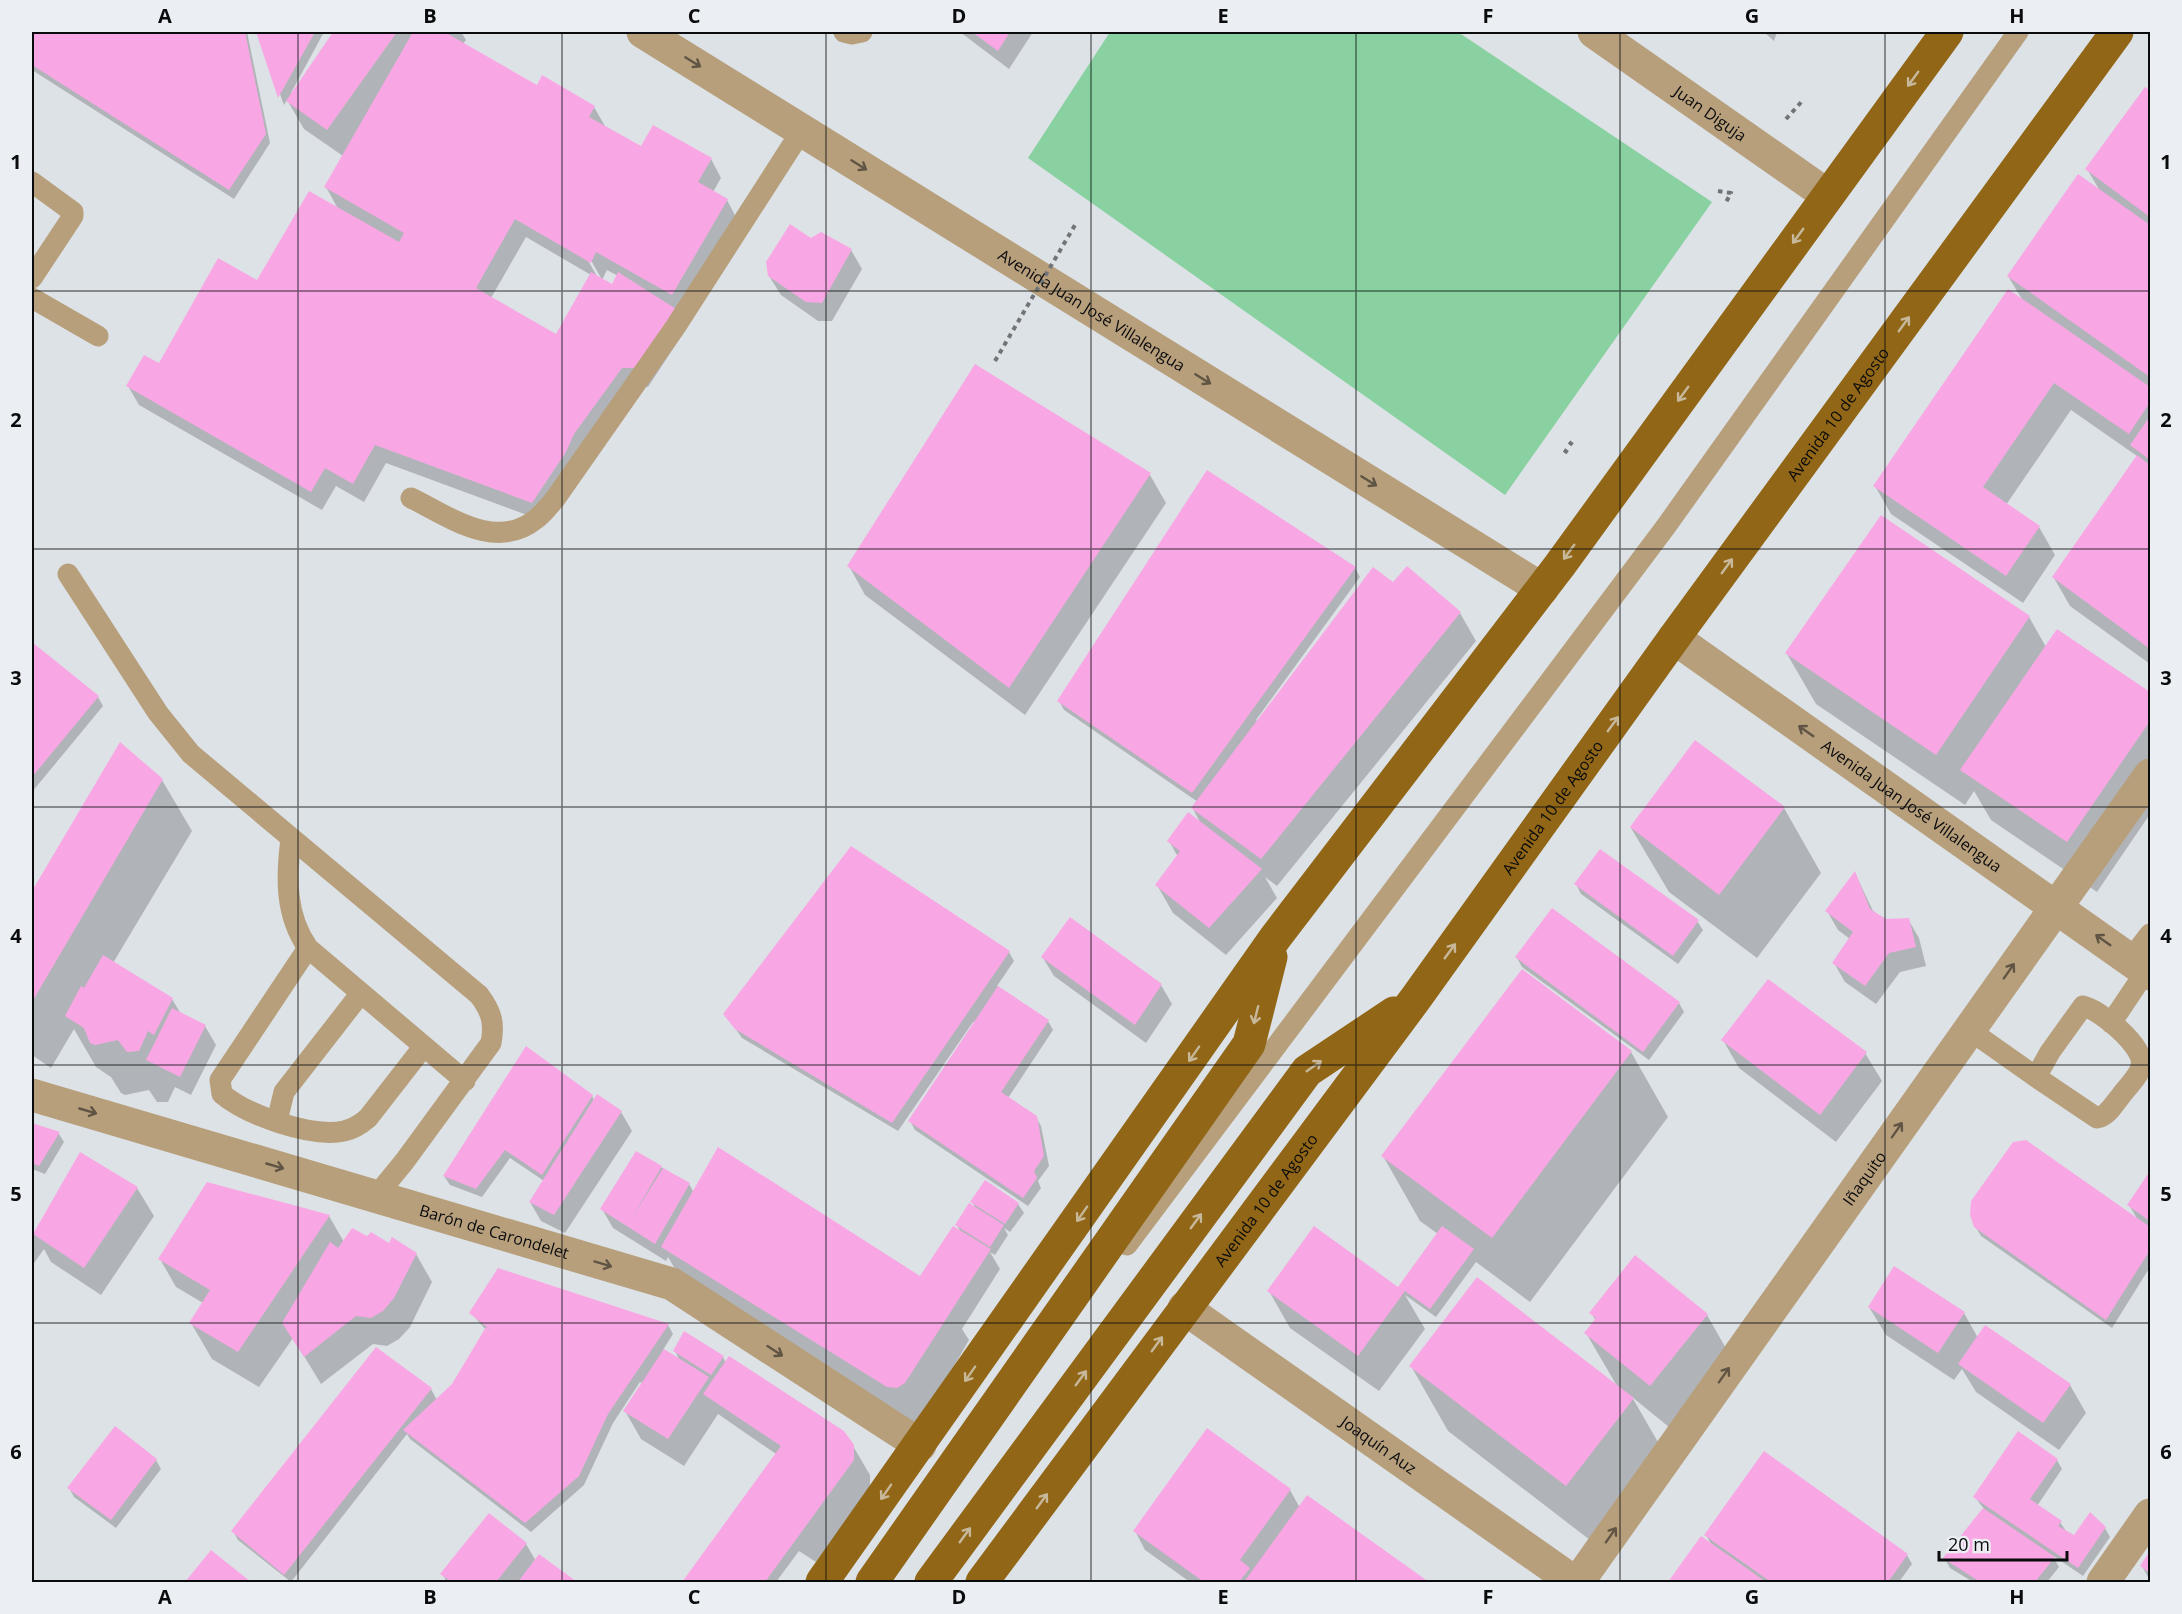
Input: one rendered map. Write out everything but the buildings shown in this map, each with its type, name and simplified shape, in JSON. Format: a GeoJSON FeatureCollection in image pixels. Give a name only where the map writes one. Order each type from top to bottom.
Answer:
{"type":"FeatureCollection","features":[{"type":"Feature","properties":{"kind":"main road"},"geometry":{"type":"LineString","coordinates":[[822,1582],[1275,938],[1542,588],[1947,32]]}},
{"type":"Feature","properties":{"kind":"main road","name":"Avenida 10 de Agosto"},"geometry":{"type":"LineString","coordinates":[[982,1582],[1416,999],[1674,638],[2117,32]]}},
{"type":"Feature","properties":{"kind":"main road"},"geometry":{"type":"LineString","coordinates":[[870,1582],[1249,1044],[1275,938]]}},
{"type":"Feature","properties":{"kind":"main road"},"geometry":{"type":"LineString","coordinates":[[931,1582],[1306,1071],[1416,999]]}},
{"type":"Feature","properties":{"kind":"street","name":"Avenida Juan José Villalengua"},"geometry":{"type":"LineString","coordinates":[[643,32],[1542,588]]}},
{"type":"Feature","properties":{"kind":"street","name":"Juan Diguja"},"geometry":{"type":"LineString","coordinates":[[1594,32],[1827,195]]}},
{"type":"Feature","properties":{"kind":"street","name":"Avenida Juan José Villalengua"},"geometry":{"type":"LineString","coordinates":[[1674,638],[2142,968]]}},
{"type":"Feature","properties":{"kind":"street","name":"Iñaquito"},"geometry":{"type":"LineString","coordinates":[[1576,1582],[2151,775]]}},
{"type":"Feature","properties":{"kind":"street","name":"Barón de Carondelet"},"geometry":{"type":"LineString","coordinates":[[32,1095],[672,1284],[920,1445]]}},
{"type":"Feature","properties":{"kind":"street","name":"Joaquín Auz"},"geometry":{"type":"LineString","coordinates":[[1184,1308],[1576,1582]]}},
{"type":"Feature","properties":{"kind":"street"},"geometry":{"type":"LineString","coordinates":[[2103,1582],[2151,1515]]}},
{"type":"Feature","properties":{"kind":"lane"},"geometry":{"type":"LineString","coordinates":[[844,32],[852,34],[862,32]]}},
{"type":"Feature","properties":{"kind":"lane"},"geometry":{"type":"LineString","coordinates":[[900,1542],[1003,1412],[1659,534],[2018,32]]}},
{"type":"Feature","properties":{"kind":"lane"},"geometry":{"type":"LineString","coordinates":[[411,498],[487,534],[517,530],[535,520],[555,499],[676,326],[802,130]]}},
{"type":"Feature","properties":{"kind":"lane"},"geometry":{"type":"LineString","coordinates":[[32,182],[73,212],[73,216],[32,278]]}},
{"type":"Feature","properties":{"kind":"lane"},"geometry":{"type":"LineString","coordinates":[[32,298],[98,336]]}},
{"type":"Feature","properties":{"kind":"lane"},"geometry":{"type":"LineString","coordinates":[[68,574],[158,713],[191,754],[479,994],[489,1008],[494,1025],[491,1043],[465,1081],[376,1196]]}},
{"type":"Feature","properties":{"kind":"lane"},"geometry":{"type":"LineString","coordinates":[[291,839],[288,887],[291,908],[297,932],[308,948],[465,1081]]}},
{"type":"Feature","properties":{"kind":"lane"},"geometry":{"type":"LineString","coordinates":[[2111,1023],[2142,968],[2151,934]]}},
{"type":"Feature","properties":{"kind":"lane"},"geometry":{"type":"LineString","coordinates":[[308,948],[220,1080],[222,1094],[230,1100],[278,1121],[330,1133],[357,1127],[368,1118],[424,1046]]}},
{"type":"Feature","properties":{"kind":"lane"},"geometry":{"type":"LineString","coordinates":[[278,1121],[284,1092],[361,993]]}},
{"type":"Feature","properties":{"kind":"lane"},"geometry":{"type":"LineString","coordinates":[[1968,1029],[2091,1116],[2103,1117],[2142,1065],[2136,1047],[2111,1023],[2086,1006],[2080,1008],[2036,1077]]}},
{"type":"Feature","properties":{"kind":"path"},"geometry":{"type":"LineString","coordinates":[[1786,119],[1804,99]]}},
{"type":"Feature","properties":{"kind":"path"},"geometry":{"type":"LineString","coordinates":[[1718,191],[1731,193],[1725,204]]}},
{"type":"Feature","properties":{"kind":"path"},"geometry":{"type":"LineString","coordinates":[[996,361],[1075,225]]}},
{"type":"Feature","properties":{"kind":"path"},"geometry":{"type":"LineString","coordinates":[[1569,442],[1574,446]]}},
{"type":"Feature","properties":{"kind":"path"},"geometry":{"type":"LineString","coordinates":[[1564,450],[1570,455]]}},
{"type":"Feature","properties":{"kind":"green space"},"geometry":{"type":"Polygon","coordinates":[[[1110,32],[1458,32],[1712,202],[1505,495],[1028,158],[1110,32]]]}}]}
